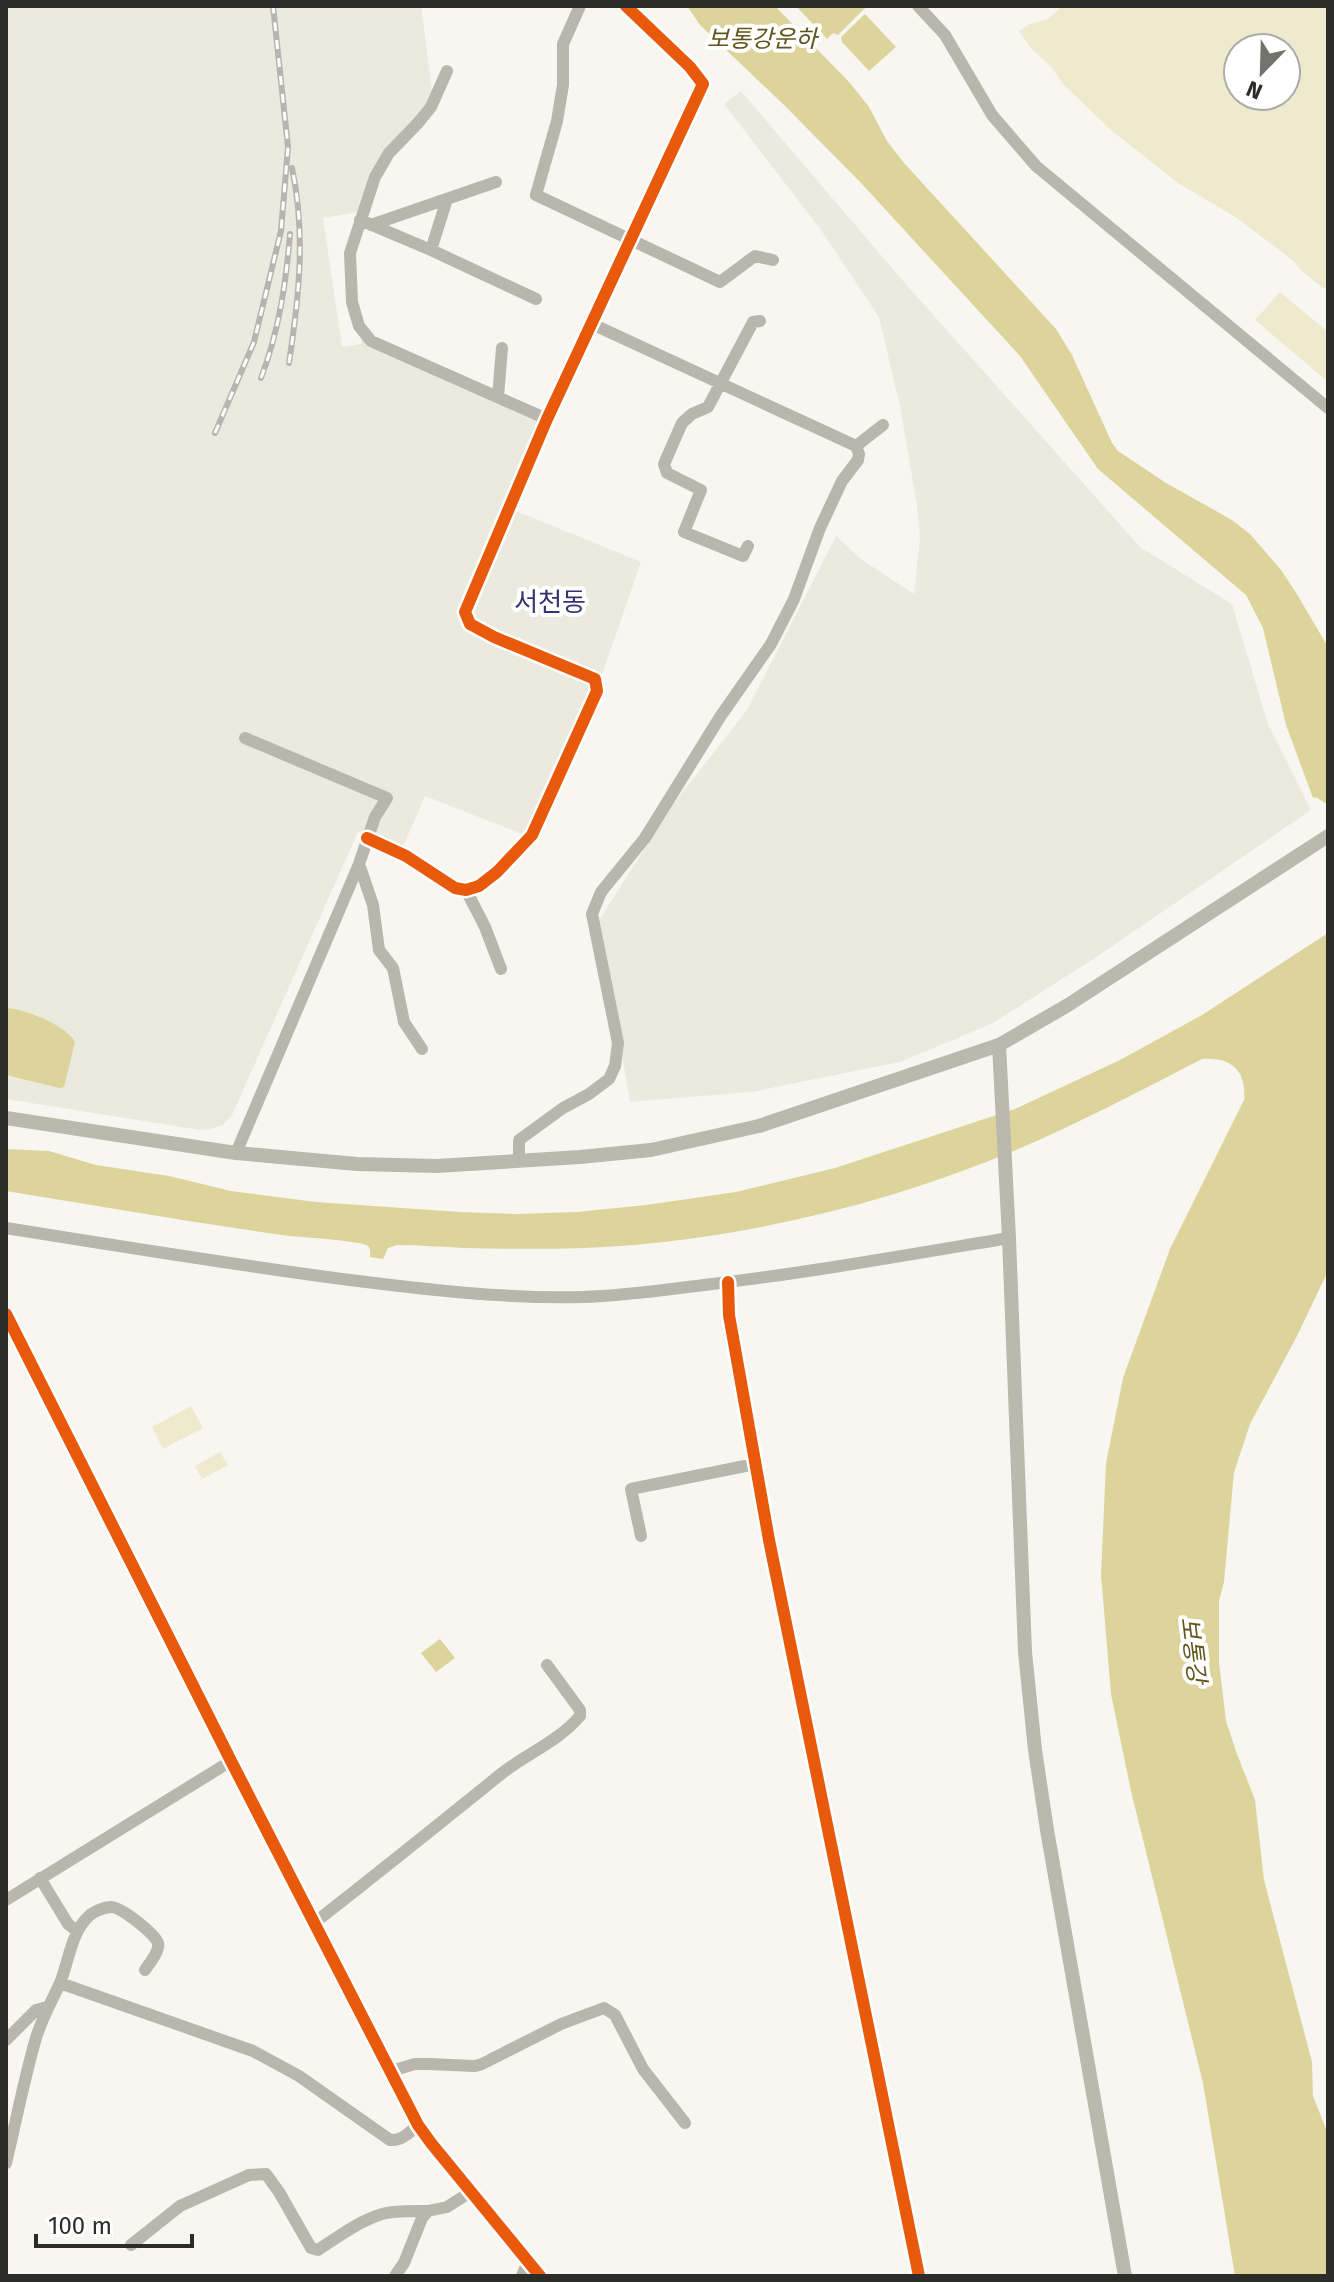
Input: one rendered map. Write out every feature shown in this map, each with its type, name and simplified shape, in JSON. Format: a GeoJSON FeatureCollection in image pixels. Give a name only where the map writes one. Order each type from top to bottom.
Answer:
{"type":"FeatureCollection","features":[{"type":"Feature","properties":{"kind":"main road"},"geometry":{"type":"LineString","coordinates":[[6,1118],[236,1153],[357,1164],[437,1166],[651,1150],[759,1126],[999,1045],[1068,1005],[1328,836]]}},
{"type":"Feature","properties":{"kind":"main road"},"geometry":{"type":"LineString","coordinates":[[999,1045],[1030,1709],[1047,1830],[1125,2276]]}},
{"type":"Feature","properties":{"kind":"street"},"geometry":{"type":"LineString","coordinates":[[580,6],[563,44],[563,85],[557,121],[536,195],[720,282],[755,256],[773,260]]}},
{"type":"Feature","properties":{"kind":"street"},"geometry":{"type":"LineString","coordinates":[[367,838],[406,856],[455,888],[466,890],[479,886],[532,835],[597,691],[595,679],[470,624],[465,612],[547,419],[703,84],[690,67],[626,6]]}},
{"type":"Feature","properties":{"kind":"street"},"geometry":{"type":"LineString","coordinates":[[918,6],[945,35],[992,115],[1036,166],[1328,408]]}},
{"type":"Feature","properties":{"kind":"street"},"geometry":{"type":"LineString","coordinates":[[447,71],[431,107],[389,153],[375,177],[365,223],[350,253],[352,302],[359,326],[371,341],[547,419]]}},
{"type":"Feature","properties":{"kind":"street"},"geometry":{"type":"LineString","coordinates":[[365,223],[496,182]]}},
{"type":"Feature","properties":{"kind":"street"},"geometry":{"type":"LineString","coordinates":[[431,250],[447,199]]}},
{"type":"Feature","properties":{"kind":"street"},"geometry":{"type":"LineString","coordinates":[[365,223],[536,299]]}},
{"type":"Feature","properties":{"kind":"street"},"geometry":{"type":"LineString","coordinates":[[748,546],[743,556],[684,532],[701,490],[667,473],[664,464],[682,423],[692,414],[708,407],[753,322],[760,321]]}},
{"type":"Feature","properties":{"kind":"street"},"geometry":{"type":"LineString","coordinates":[[519,1161],[519,1140],[609,1079],[615,1066],[618,1043],[592,914],[601,892],[645,838],[720,717],[771,644],[794,599],[831,504],[859,454],[856,446],[592,324]]}},
{"type":"Feature","properties":{"kind":"street"},"geometry":{"type":"LineString","coordinates":[[498,397],[502,348]]}},
{"type":"Feature","properties":{"kind":"street"},"geometry":{"type":"LineString","coordinates":[[856,446],[883,425]]}},
{"type":"Feature","properties":{"kind":"street"},"geometry":{"type":"LineString","coordinates":[[236,1153],[359,864],[375,817],[387,798],[245,738]]}},
{"type":"Feature","properties":{"kind":"street"},"geometry":{"type":"LineString","coordinates":[[359,864],[373,905],[379,950],[393,968],[404,1022],[422,1049]]}},
{"type":"Feature","properties":{"kind":"street"},"geometry":{"type":"LineString","coordinates":[[466,890],[501,969]]}},
{"type":"Feature","properties":{"kind":"street"},"geometry":{"type":"LineString","coordinates":[[6,1228],[272,1270],[411,1287],[586,1297],[830,1269],[1009,1238]]}},
{"type":"Feature","properties":{"kind":"street"},"geometry":{"type":"LineString","coordinates":[[728,1282],[729,1315],[755,1464],[919,2276]]}},
{"type":"Feature","properties":{"kind":"street"},"geometry":{"type":"LineString","coordinates":[[6,1314],[418,2125],[540,2276]]}},
{"type":"Feature","properties":{"kind":"street"},"geometry":{"type":"LineString","coordinates":[[641,1536],[631,1489],[755,1464]]}},
{"type":"Feature","properties":{"kind":"street"},"geometry":{"type":"LineString","coordinates":[[314,1923],[502,1773],[571,1727],[580,1716],[580,1710],[547,1665]]}},
{"type":"Feature","properties":{"kind":"street"},"geometry":{"type":"LineString","coordinates":[[6,1900],[231,1761]]}},
{"type":"Feature","properties":{"kind":"street"},"geometry":{"type":"LineString","coordinates":[[40,1878],[68,1924],[77,1931]]}},
{"type":"Feature","properties":{"kind":"street"},"geometry":{"type":"LineString","coordinates":[[6,2163],[36,2039],[47,2007],[60,1983],[77,1931],[91,1914],[107,1907],[125,1912],[158,1943],[145,1970]]}},
{"type":"Feature","properties":{"kind":"street"},"geometry":{"type":"LineString","coordinates":[[60,1983],[253,2051],[299,2076],[390,2140],[403,2138],[418,2125]]}},
{"type":"Feature","properties":{"kind":"street"},"geometry":{"type":"LineString","coordinates":[[6,2040],[36,2010],[47,2007]]}},
{"type":"Feature","properties":{"kind":"street"},"geometry":{"type":"LineString","coordinates":[[391,2071],[415,2064],[482,2064],[561,2024],[604,2008],[615,2015],[643,2069],[685,2123]]}},
{"type":"Feature","properties":{"kind":"street"},"geometry":{"type":"LineString","coordinates":[[131,2245],[180,2206],[249,2175],[266,2174],[311,2248],[318,2250],[380,2215],[447,2207],[472,2191]]}},
{"type":"Feature","properties":{"kind":"street"},"geometry":{"type":"LineString","coordinates":[[395,2276],[428,2211]]}},
{"type":"Feature","properties":{"kind":"street"},"geometry":{"type":"LineString","coordinates":[[522,2276],[528,2261]]}},
{"type":"Feature","properties":{"kind":"shaded area"},"geometry":{"type":"Polygon","coordinates":[[[6,6],[421,6],[433,98],[380,159],[359,212],[323,218],[342,347],[361,344],[361,338],[540,421],[514,510],[641,562],[604,669],[532,827],[522,834],[425,796],[402,849],[358,832],[232,1115],[223,1125],[211,1129],[200,1130],[6,1099],[6,6]]]}},
{"type":"Feature","properties":{"kind":"shaded area"},"geometry":{"type":"Polygon","coordinates":[[[1062,6],[1328,6],[1328,288],[1323,288],[1237,218],[1178,183],[1112,131],[1030,47],[1019,31],[1048,19],[1062,6]]]}},
{"type":"Feature","properties":{"kind":"shaded area"},"geometry":{"type":"Polygon","coordinates":[[[741,91],[903,281],[1140,547],[1232,604],[1268,724],[1311,810],[1092,960],[991,1024],[900,1062],[751,1092],[630,1102],[599,920],[674,803],[747,710],[836,536],[861,559],[914,594],[920,537],[917,506],[901,411],[879,317],[821,230],[724,104],[741,91]]]}},
{"type":"Feature","properties":{"kind":"shaded area"},"geometry":{"type":"Polygon","coordinates":[[[1280,292],[1328,332],[1327,381],[1255,320],[1280,292]]]}},
{"type":"Feature","properties":{"kind":"shaded area"},"geometry":{"type":"Polygon","coordinates":[[[191,1406],[203,1428],[163,1449],[152,1427],[191,1406]]]}},
{"type":"Feature","properties":{"kind":"shaded area"},"geometry":{"type":"Polygon","coordinates":[[[220,1452],[228,1465],[202,1479],[195,1466],[220,1452]]]}},
{"type":"Feature","properties":{"kind":"water","name":"보통강운하"},"geometry":{"type":"Polygon","coordinates":[[[687,6],[775,6],[850,83],[904,163],[1056,329],[1072,355],[1118,451],[1166,483],[1232,520],[1250,534],[1281,570],[1328,647],[1328,801],[1325,803],[1313,798],[1286,725],[1263,628],[1246,595],[1098,469],[1020,356],[862,184],[700,25],[687,6]]]}},
{"type":"Feature","properties":{"kind":"water"},"geometry":{"type":"Polygon","coordinates":[[[796,6],[867,6],[838,35],[833,33],[827,39],[796,6]]]}},
{"type":"Feature","properties":{"kind":"water"},"geometry":{"type":"Polygon","coordinates":[[[865,14],[896,47],[869,71],[842,42],[841,37],[865,14]]]}},
{"type":"Feature","properties":{"kind":"water","name":"보통강"},"geometry":{"type":"Polygon","coordinates":[[[1328,933],[1328,1271],[1250,1424],[1234,1472],[1224,1582],[1219,1601],[1219,1663],[1226,1721],[1255,1800],[1264,1880],[1312,2062],[1313,2096],[1328,2134],[1328,2276],[1235,2276],[1203,2083],[1131,1791],[1111,1694],[1101,1575],[1106,1463],[1123,1378],[1170,1249],[1244,1100],[1240,1073],[1229,1063],[1202,1059],[1016,1150],[923,1185],[780,1223],[683,1240],[592,1248],[397,1245],[388,1248],[383,1259],[370,1257],[368,1246],[355,1242],[254,1231],[6,1191],[6,1149],[49,1151],[96,1165],[169,1176],[231,1191],[316,1202],[460,1212],[577,1212],[736,1192],[835,1168],[1015,1109],[1120,1060],[1202,1015],[1328,933]]]}},
{"type":"Feature","properties":{"kind":"water"},"geometry":{"type":"Polygon","coordinates":[[[6,1008],[44,1019],[63,1030],[75,1042],[64,1087],[6,1075],[6,1008]]]}},
{"type":"Feature","properties":{"kind":"water"},"geometry":{"type":"Polygon","coordinates":[[[440,1639],[455,1658],[436,1672],[421,1653],[440,1639]]]}},
{"type":"Feature","properties":{"kind":"railway"},"geometry":{"type":"LineString","coordinates":[[215,433],[254,342],[281,231],[288,147],[273,6]]}},
{"type":"Feature","properties":{"kind":"railway"},"geometry":{"type":"LineString","coordinates":[[289,363],[300,266],[299,217],[292,168]]}},
{"type":"Feature","properties":{"kind":"railway"},"geometry":{"type":"LineString","coordinates":[[261,378],[281,307],[290,234]]}},
{"type":"Feature","properties":{"kind":"cycle path"},"geometry":{"type":"LineString","coordinates":[[367,838],[406,856],[455,888],[466,890],[479,886],[532,835],[597,691],[595,679],[494,637],[470,624],[465,612],[547,419],[703,84],[690,67],[626,6]]}},
{"type":"Feature","properties":{"kind":"cycle path"},"geometry":{"type":"LineString","coordinates":[[728,1282],[729,1315],[769,1540],[919,2276]]}},
{"type":"Feature","properties":{"kind":"cycle path"},"geometry":{"type":"LineString","coordinates":[[6,1314],[418,2125],[540,2276]]}},
{"type":"Feature","properties":{"kind":"district","name":"서천동"},"geometry":{"type":"Point","coordinates":[550,602]}}]}
